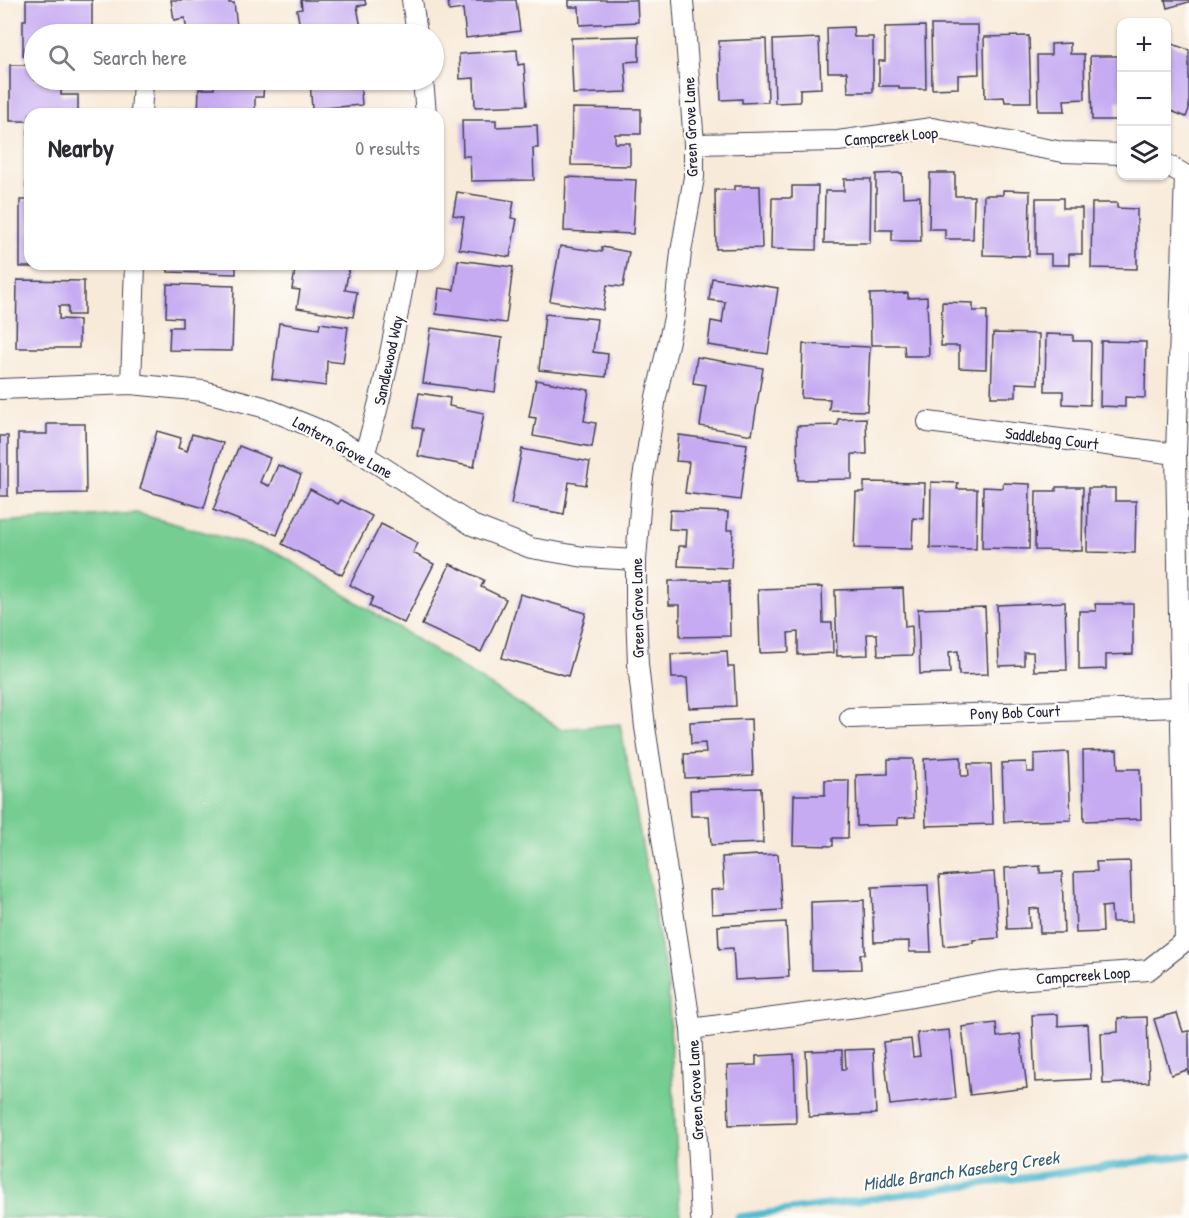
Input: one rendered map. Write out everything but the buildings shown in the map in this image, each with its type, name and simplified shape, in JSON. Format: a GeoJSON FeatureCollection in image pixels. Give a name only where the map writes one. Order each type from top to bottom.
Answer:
{"type":"FeatureCollection","features":[{"type":"Feature","properties":{"kind":"street"},"geometry":{"type":"LineString","coordinates":[[412,0],[416,24]]}},
{"type":"Feature","properties":{"kind":"street","name":"Green Grove Lane"},"geometry":{"type":"LineString","coordinates":[[683,0],[694,144],[693,177],[681,252],[674,318],[656,398],[644,473],[636,560],[638,664],[691,1029],[701,1218]]}},
{"type":"Feature","properties":{"kind":"street"},"geometry":{"type":"LineString","coordinates":[[141,108],[142,90]]}},
{"type":"Feature","properties":{"kind":"street"},"geometry":{"type":"LineString","coordinates":[[424,90],[425,108]]}},
{"type":"Feature","properties":{"kind":"street","name":"Campcreek Loop"},"geometry":{"type":"LineString","coordinates":[[694,144],[838,141],[932,128],[1063,152],[1117,154]]}},
{"type":"Feature","properties":{"kind":"street","name":"Campcreek Loop"},"geometry":{"type":"LineString","coordinates":[[691,1029],[863,1006],[1001,981],[1148,970],[1185,941],[1176,454],[1185,175],[1171,166]]}},
{"type":"Feature","properties":{"kind":"street"},"geometry":{"type":"LineString","coordinates":[[131,384],[135,270]]}},
{"type":"Feature","properties":{"kind":"street","name":"Sandlewood Way"},"geometry":{"type":"LineString","coordinates":[[364,455],[379,408],[406,270]]}},
{"type":"Feature","properties":{"kind":"street","name":"Lantern Grove Lane"},"geometry":{"type":"LineString","coordinates":[[0,388],[131,384],[203,391],[263,407],[317,429],[364,455],[472,525],[531,548],[584,557],[636,560]]}},
{"type":"Feature","properties":{"kind":"street","name":"Saddlebag Court"},"geometry":{"type":"LineString","coordinates":[[928,422],[1176,454]]}},
{"type":"Feature","properties":{"kind":"street","name":"Pony Bob Court"},"geometry":{"type":"LineString","coordinates":[[850,718],[1180,707]]}},
{"type":"Feature","properties":{"kind":"green space"},"geometry":{"type":"Polygon","coordinates":[[[136,513],[278,553],[560,729],[620,724],[668,986],[680,1218],[0,1218],[0,522],[136,513]]]}},
{"type":"Feature","properties":{"kind":"waterway","name":"Middle Branch Kaseberg Creek"},"geometry":{"type":"LineString","coordinates":[[738,1217],[1189,1155]]}}]}
